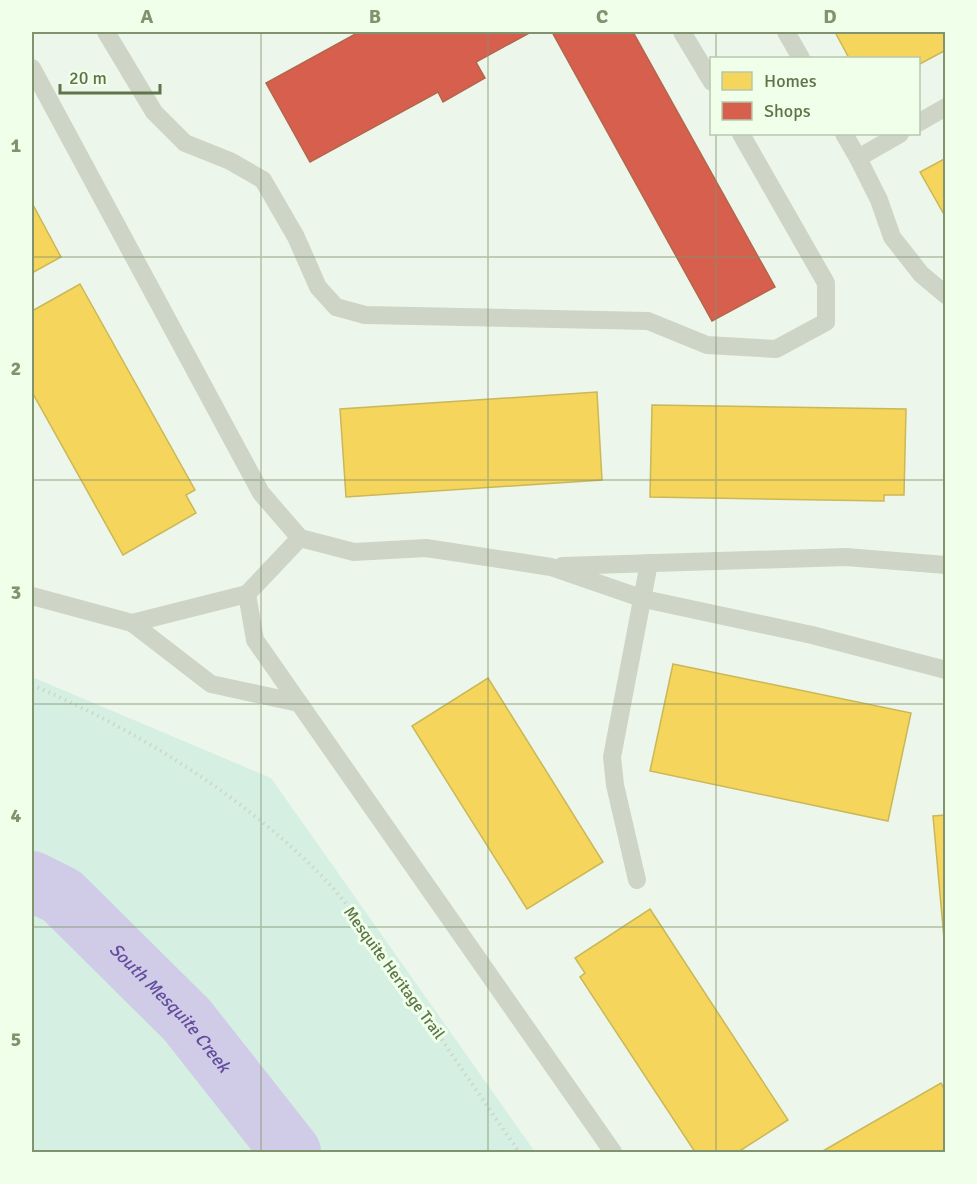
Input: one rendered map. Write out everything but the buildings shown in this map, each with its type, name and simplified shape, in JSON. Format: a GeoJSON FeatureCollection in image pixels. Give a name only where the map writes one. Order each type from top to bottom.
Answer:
{"type":"FeatureCollection","features":[{"type":"Feature","properties":{"kind":"lane"},"geometry":{"type":"LineString","coordinates":[[106,32],[154,112],[185,143],[230,161],[263,180],[296,237],[318,287],[336,308],[365,315],[648,321],[707,345],[776,349],[826,322],[826,283],[742,135]]}},
{"type":"Feature","properties":{"kind":"lane"},"geometry":{"type":"LineString","coordinates":[[682,32],[710,80]]}},
{"type":"Feature","properties":{"kind":"lane"},"geometry":{"type":"LineString","coordinates":[[786,32],[800,57]]}},
{"type":"Feature","properties":{"kind":"lane"},"geometry":{"type":"LineString","coordinates":[[32,68],[261,493],[300,538],[354,552],[426,548],[551,567],[644,599],[812,635],[945,670]]}},
{"type":"Feature","properties":{"kind":"lane"},"geometry":{"type":"LineString","coordinates":[[920,122],[945,107]]}},
{"type":"Feature","properties":{"kind":"lane"},"geometry":{"type":"LineString","coordinates":[[845,135],[879,200],[892,237],[921,274],[945,295]]}},
{"type":"Feature","properties":{"kind":"lane"},"geometry":{"type":"LineString","coordinates":[[858,158],[898,135]]}},
{"type":"Feature","properties":{"kind":"lane"},"geometry":{"type":"LineString","coordinates":[[132,623],[247,594],[300,538]]}},
{"type":"Feature","properties":{"kind":"lane"},"geometry":{"type":"LineString","coordinates":[[551,567],[846,557],[945,565]]}},
{"type":"Feature","properties":{"kind":"lane"},"geometry":{"type":"LineString","coordinates":[[637,880],[615,785],[612,757],[622,692],[644,599],[649,563]]}},
{"type":"Feature","properties":{"kind":"lane"},"geometry":{"type":"LineString","coordinates":[[247,594],[255,640],[613,1152]]}},
{"type":"Feature","properties":{"kind":"lane"},"geometry":{"type":"LineString","coordinates":[[32,596],[132,623],[211,684],[299,703]]}},
{"type":"Feature","properties":{"kind":"path","name":"Mesquite Heritage Trail"},"geometry":{"type":"LineString","coordinates":[[32,685],[60,697],[167,755],[241,804],[316,870],[369,933],[519,1152]]}},
{"type":"Feature","properties":{"kind":"green space"},"geometry":{"type":"Polygon","coordinates":[[[32,677],[271,778],[535,1152],[32,1152],[32,677]]]}},
{"type":"Feature","properties":{"kind":"waterway","name":"South Mesquite Creek"},"geometry":{"type":"LineString","coordinates":[[32,881],[62,896],[187,1020],[291,1152]]}}]}
